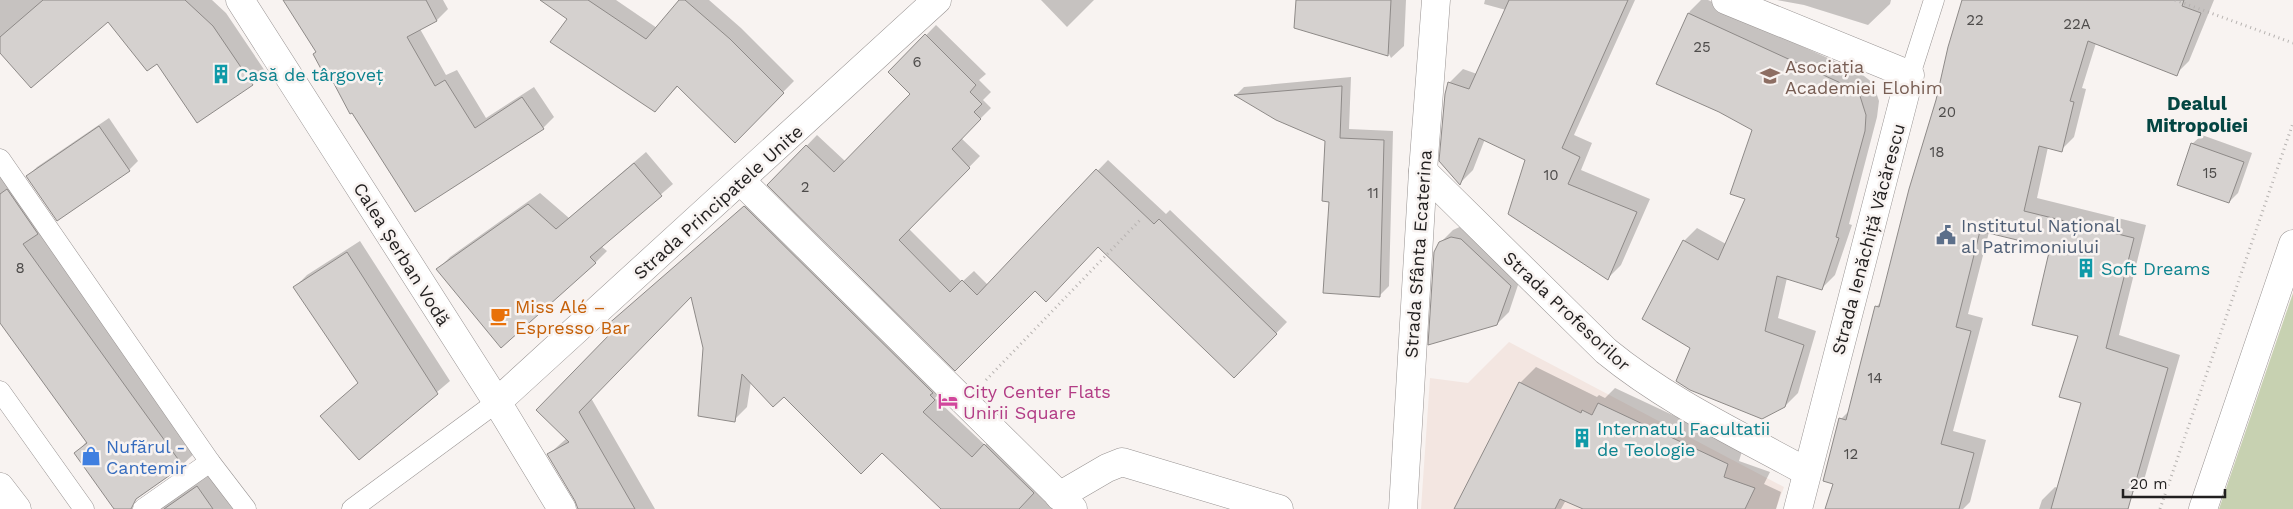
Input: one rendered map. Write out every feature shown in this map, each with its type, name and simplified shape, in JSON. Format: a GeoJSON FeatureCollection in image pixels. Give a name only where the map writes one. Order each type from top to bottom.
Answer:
{"type":"FeatureCollection","features":[{"type":"Feature","properties":{"kind":"street","name":"Calea Șerban Vodă"},"geometry":{"type":"LineString","coordinates":[[240,0],[498,402],[562,509]]}},
{"type":"Feature","properties":{"kind":"street","name":"Strada Principatele Unite"},"geometry":{"type":"LineString","coordinates":[[498,402],[937,0]]}},
{"type":"Feature","properties":{"kind":"street","name":"Strada Sfânta Ecaterina"},"geometry":{"type":"LineString","coordinates":[[1402,509],[1422,171],[1436,0]]}},
{"type":"Feature","properties":{"kind":"street"},"geometry":{"type":"LineString","coordinates":[[1726,0],[1910,75]]}},
{"type":"Feature","properties":{"kind":"street","name":"Strada Ienăchiță Văcărescu"},"geometry":{"type":"LineString","coordinates":[[1798,509],[1910,75]]}},
{"type":"Feature","properties":{"kind":"street","name":"Strada Profesorilor"},"geometry":{"type":"LineString","coordinates":[[1422,171],[1606,351],[1637,376],[1666,396],[1808,472]]}},
{"type":"Feature","properties":{"kind":"street"},"geometry":{"type":"LineString","coordinates":[[740,181],[1066,502],[1107,468],[1122,462],[1279,509]]}},
{"type":"Feature","properties":{"kind":"street"},"geometry":{"type":"LineString","coordinates":[[2203,509],[2293,244]]}},
{"type":"Feature","properties":{"kind":"street"},"geometry":{"type":"LineString","coordinates":[[0,487],[17,509]]}},
{"type":"Feature","properties":{"kind":"lane"},"geometry":{"type":"LineString","coordinates":[[1910,75],[1934,0]]}},
{"type":"Feature","properties":{"kind":"lane"},"geometry":{"type":"LineString","coordinates":[[0,159],[210,462],[246,509]]}},
{"type":"Feature","properties":{"kind":"lane"},"geometry":{"type":"LineString","coordinates":[[0,391],[84,509]]}},
{"type":"Feature","properties":{"kind":"lane"},"geometry":{"type":"LineString","coordinates":[[352,509],[498,402]]}},
{"type":"Feature","properties":{"kind":"lane"},"geometry":{"type":"LineString","coordinates":[[143,509],[210,462]]}},
{"type":"Feature","properties":{"kind":"path"},"geometry":{"type":"LineString","coordinates":[[2175,0],[2293,43]]}},
{"type":"Feature","properties":{"kind":"path"},"geometry":{"type":"LineString","coordinates":[[2160,509],[2293,123]]}},
{"type":"Feature","properties":{"kind":"path"},"geometry":{"type":"LineString","coordinates":[[964,402],[1142,218]]}},
{"type":"Feature","properties":{"kind":"shaded area","name":"Internatul Facultatii de Teologie"},"geometry":{"type":"Polygon","coordinates":[[[1509,342],[1784,487],[1776,509],[1421,509],[1430,378],[1468,383],[1509,342]]]}},
{"type":"Feature","properties":{"kind":"green space"},"geometry":{"type":"Polygon","coordinates":[[[2293,293],[2293,509],[2219,509],[2293,293]]]}},
{"type":"Feature","properties":{"kind":"building"},"geometry":{"type":"Polygon","coordinates":[[[43,0],[185,0],[213,26],[253,85],[197,123],[157,64],[147,71],[108,22],[31,88],[0,53],[0,37],[43,0]]]}},
{"type":"Feature","properties":{"kind":"building"},"geometry":{"type":"Polygon","coordinates":[[[283,0],[426,0],[437,21],[407,37],[435,86],[445,80],[475,128],[522,97],[544,129],[415,212],[352,113],[350,114],[331,78],[327,80],[313,54],[316,52],[283,0]]]}},
{"type":"Feature","properties":{"kind":"building"},"geometry":{"type":"Polygon","coordinates":[[[540,0],[588,0],[646,39],[679,0],[685,0],[730,39],[784,93],[735,143],[677,86],[655,112],[550,42],[567,19],[540,0]]]}},
{"type":"Feature","properties":{"kind":"building"},"geometry":{"type":"Polygon","coordinates":[[[1296,0],[1391,0],[1388,56],[1294,28],[1296,0]]]}},
{"type":"Feature","properties":{"kind":"building"},"geometry":{"type":"Polygon","coordinates":[[[1509,0],[1628,0],[1562,148],[1580,157],[1568,184],[1637,212],[1608,280],[1508,214],[1525,160],[1479,138],[1460,185],[1439,161],[1445,94],[1448,82],[1469,89],[1509,0]]]}},
{"type":"Feature","properties":{"kind":"building"},"geometry":{"type":"Polygon","coordinates":[[[1962,0],[2184,0],[2182,6],[2201,13],[2177,76],[2088,41],[2070,101],[2074,102],[2062,152],[2039,146],[2024,211],[2134,238],[2106,348],[2168,368],[2128,509],[2051,509],[2081,403],[2059,397],[2078,336],[2032,325],[2050,248],[1980,231],[1956,327],[1971,331],[1941,444],[1974,453],[1959,509],[1825,509],[1833,484],[1823,481],[1839,418],[1846,420],[1875,306],[1879,307],[1909,189],[1936,100],[1948,47],[1962,0]]]}},
{"type":"Feature","properties":{"kind":"building"},"geometry":{"type":"Polygon","coordinates":[[[1688,13],[1845,85],[1860,96],[1866,115],[1865,131],[1836,237],[1839,238],[1822,290],[1777,276],[1765,331],[1804,345],[1785,407],[1762,419],[1690,390],[1676,381],[1690,348],[1642,319],[1683,240],[1718,260],[1745,199],[1730,194],[1752,130],[1719,112],[1656,84],[1688,13]]]}},
{"type":"Feature","properties":{"kind":"building"},"geometry":{"type":"Polygon","coordinates":[[[925,34],[976,85],[970,92],[982,104],[974,112],[981,119],[952,149],[970,168],[899,240],[950,292],[962,280],[977,295],[1096,169],[1154,224],[1159,219],[1277,334],[1234,378],[1098,247],[1046,302],[1035,291],[955,371],[767,185],[806,145],[834,172],[910,94],[888,72],[925,34]]]}},
{"type":"Feature","properties":{"kind":"building"},"geometry":{"type":"Polygon","coordinates":[[[1342,86],[1340,138],[1384,140],[1380,297],[1323,293],[1329,202],[1322,201],[1325,141],[1276,120],[1234,95],[1342,86]]]}},
{"type":"Feature","properties":{"kind":"building"},"geometry":{"type":"Polygon","coordinates":[[[99,126],[130,171],[57,221],[26,176],[99,126]]]}},
{"type":"Feature","properties":{"kind":"building"},"geometry":{"type":"Polygon","coordinates":[[[2191,143],[2244,162],[2229,203],[2177,185],[2191,143]]]}},
{"type":"Feature","properties":{"kind":"building"},"geometry":{"type":"Polygon","coordinates":[[[634,163],[662,196],[590,257],[596,263],[501,348],[436,269],[528,204],[556,229],[634,163]]]}},
{"type":"Feature","properties":{"kind":"building"},"geometry":{"type":"Polygon","coordinates":[[[7,189],[38,234],[23,244],[183,466],[136,499],[131,509],[114,509],[74,453],[87,443],[0,323],[0,194],[7,189]]]}},
{"type":"Feature","properties":{"kind":"building"},"geometry":{"type":"Polygon","coordinates":[[[744,206],[933,393],[930,395],[935,400],[923,412],[972,457],[984,444],[1034,493],[1019,509],[941,509],[882,453],[861,474],[784,397],[773,407],[742,374],[735,422],[698,416],[703,348],[691,297],[579,412],[635,509],[578,509],[547,454],[569,442],[536,410],[612,332],[606,326],[744,206]]]}},
{"type":"Feature","properties":{"kind":"building"},"geometry":{"type":"Polygon","coordinates":[[[1451,237],[1461,239],[1511,286],[1497,325],[1428,345],[1434,252],[1439,242],[1451,237]]]}},
{"type":"Feature","properties":{"kind":"building"},"geometry":{"type":"Polygon","coordinates":[[[347,252],[438,394],[359,460],[320,416],[358,383],[293,287],[347,252]]]}},
{"type":"Feature","properties":{"kind":"building","name":"Internatul Facultatii de Teologie"},"geometry":{"type":"Polygon","coordinates":[[[1519,382],[1581,413],[1582,410],[1592,415],[1598,403],[1728,464],[1724,477],[1755,488],[1745,509],[1583,509],[1560,499],[1555,509],[1454,509],[1519,382]]]}},
{"type":"Feature","properties":{"kind":"building"},"geometry":{"type":"Polygon","coordinates":[[[197,486],[213,509],[164,509],[197,486]]]}},
{"type":"Feature","properties":{"kind":"place","name":"Casă de târgoveț"},"geometry":{"type":"Point","coordinates":[221,74]}},
{"type":"Feature","properties":{"kind":"place","name":"Asociația Academiei Elohim"},"geometry":{"type":"Point","coordinates":[1770,76]}},
{"type":"Feature","properties":{"kind":"place","name":"Institutul Național al Patrimoniului"},"geometry":{"type":"Point","coordinates":[1946,235]}},
{"type":"Feature","properties":{"kind":"place","name":"Soft Dreams"},"geometry":{"type":"Point","coordinates":[2086,268]}},
{"type":"Feature","properties":{"kind":"place","name":"Miss Alé – Espresso Bar"},"geometry":{"type":"Point","coordinates":[500,316]}},
{"type":"Feature","properties":{"kind":"place","name":"City Center Flats Unirii Square"},"geometry":{"type":"Point","coordinates":[948,401]}},
{"type":"Feature","properties":{"kind":"place","name":"Internatul Facultatii de Teologie"},"geometry":{"type":"Point","coordinates":[1582,438]}},
{"type":"Feature","properties":{"kind":"place","name":"Nufărul - Cantemir"},"geometry":{"type":"Point","coordinates":[91,456]}},
{"type":"Feature","properties":{"kind":"district","name":"Dealul Mitropoliei"},"geometry":{"type":"Point","coordinates":[2197,114]}}]}
